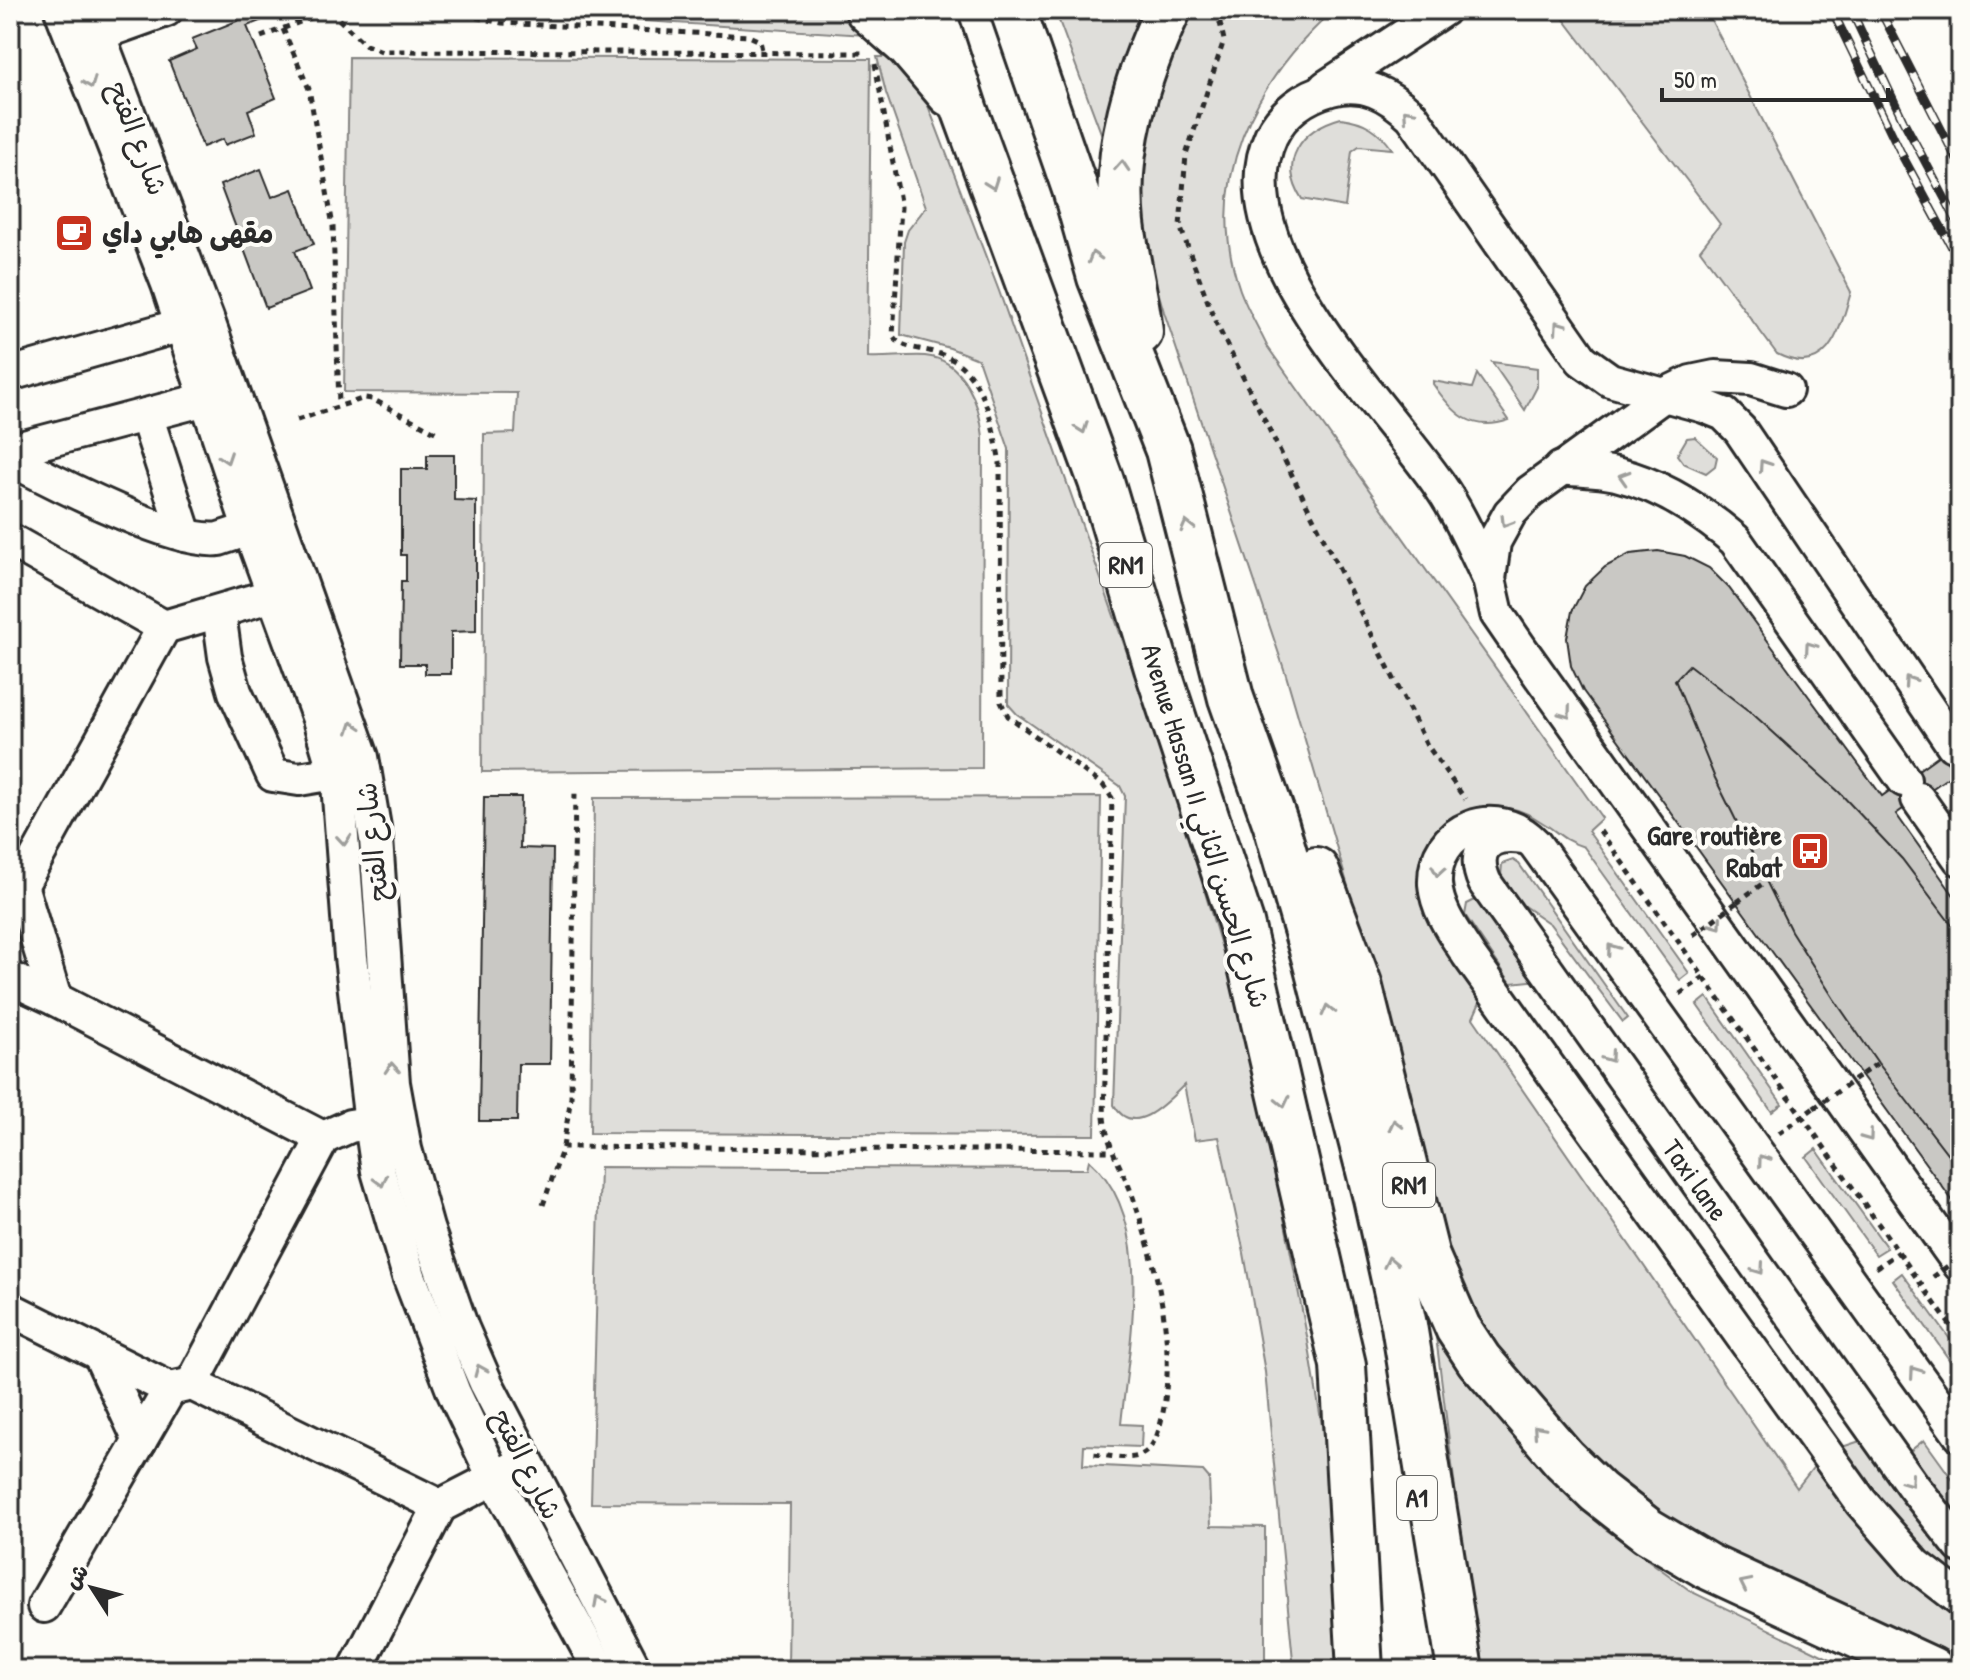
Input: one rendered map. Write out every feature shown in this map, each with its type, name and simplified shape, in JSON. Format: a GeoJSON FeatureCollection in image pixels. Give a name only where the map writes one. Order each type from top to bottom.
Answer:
{"type":"FeatureCollection","features":[{"type":"Feature","properties":{"kind":"highway"},"geometry":{"type":"LineString","coordinates":[[868,10],[909,46],[965,111]]}},
{"type":"Feature","properties":{"kind":"highway","name":"Avenue Hassan II شارع الحسن الثاني"},"geometry":{"type":"LineString","coordinates":[[932,10],[965,111],[1101,481],[1157,668],[1241,923],[1343,1365],[1360,1670]]}},
{"type":"Feature","properties":{"kind":"highway","name":"RN1"},"geometry":{"type":"LineString","coordinates":[[1013,10],[1075,189],[1100,277],[1168,450],[1231,698],[1276,825],[1315,960],[1376,1198],[1404,1325],[1460,1670]]}},
{"type":"Feature","properties":{"kind":"highway"},"geometry":{"type":"LineString","coordinates":[[1143,382],[1136,298],[1122,222],[1121,167],[1127,124],[1146,58],[1168,10]]}},
{"type":"Feature","properties":{"kind":"highway","name":"RN1"},"geometry":{"type":"LineString","coordinates":[[1206,601],[1248,684],[1359,984],[1427,1257],[1458,1328],[1479,1360],[1564,1459],[1598,1492],[1648,1531],[1707,1566],[1932,1670]]}},
{"type":"Feature","properties":{"kind":"highway","name":"A1"},"geometry":{"type":"LineString","coordinates":[[1404,1325],[1430,1670]]}},
{"type":"Feature","properties":{"kind":"highway","name":"A1"},"geometry":{"type":"LineString","coordinates":[[1343,1365],[1372,1495],[1388,1670]]}},
{"type":"Feature","properties":{"kind":"street","name":"شارع الفتح"},"geometry":{"type":"LineString","coordinates":[[61,10],[194,321],[206,399],[264,525]]}},
{"type":"Feature","properties":{"kind":"street"},"geometry":{"type":"LineString","coordinates":[[94,22],[166,10]]}},
{"type":"Feature","properties":{"kind":"street"},"geometry":{"type":"LineString","coordinates":[[1443,10],[1318,93],[1293,106],[1276,126],[1265,150],[1261,177],[1267,223],[1292,285],[1330,342],[1459,515],[1489,579],[1497,614],[1946,1271]]}},
{"type":"Feature","properties":{"kind":"street","name":"شارع الفتح"},"geometry":{"type":"LineString","coordinates":[[94,22],[288,591],[362,757],[373,811],[363,898],[357,1024],[385,1121],[462,1328],[486,1383],[635,1670]]}},
{"type":"Feature","properties":{"kind":"street"},"geometry":{"type":"LineString","coordinates":[[1318,93],[1345,85],[1370,88],[1392,97],[1412,116],[1582,360],[1610,380],[1724,414],[1740,430],[1953,745]]}},
{"type":"Feature","properties":{"kind":"street"},"geometry":{"type":"LineString","coordinates":[[10,374],[194,321]]}},
{"type":"Feature","properties":{"kind":"street"},"geometry":{"type":"LineString","coordinates":[[1489,579],[1494,542],[1510,513],[1530,492],[1561,468],[1664,395],[1691,382],[1715,377],[1751,379],[1786,390]]}},
{"type":"Feature","properties":{"kind":"street"},"geometry":{"type":"LineString","coordinates":[[206,399],[24,447],[18,459],[20,464],[97,501],[185,535],[210,540],[264,525]]}},
{"type":"Feature","properties":{"kind":"street"},"geometry":{"type":"LineString","coordinates":[[146,415],[185,535]]}},
{"type":"Feature","properties":{"kind":"street"},"geometry":{"type":"LineString","coordinates":[[1561,468],[1615,473],[1651,486],[1708,517],[1735,540],[1960,859]]}},
{"type":"Feature","properties":{"kind":"street"},"geometry":{"type":"LineString","coordinates":[[10,540],[164,627],[288,591]]}},
{"type":"Feature","properties":{"kind":"street","name":"شارع الفتح"},"geometry":{"type":"LineString","coordinates":[[288,591],[335,773],[343,826],[363,898]]}},
{"type":"Feature","properties":{"kind":"street"},"geometry":{"type":"LineString","coordinates":[[219,613],[225,657],[235,692],[273,775],[299,779],[335,773]]}},
{"type":"Feature","properties":{"kind":"street"},"geometry":{"type":"LineString","coordinates":[[55,999],[16,896],[164,627]]}},
{"type":"Feature","properties":{"kind":"street"},"geometry":{"type":"LineString","coordinates":[[1960,1435],[1530,838],[1502,823],[1481,823],[1463,831],[1448,844],[1439,860],[1435,881],[1438,900],[1447,922],[1861,1502],[1916,1565],[1960,1599]]}},
{"type":"Feature","properties":{"kind":"street","name":"Taxi lane"},"geometry":{"type":"LineString","coordinates":[[1530,838],[1510,835],[1491,840],[1479,857],[1478,869],[1485,883],[1913,1486],[1960,1546]]}},
{"type":"Feature","properties":{"kind":"street"},"geometry":{"type":"LineString","coordinates":[[10,978],[323,1138]]}},
{"type":"Feature","properties":{"kind":"street","name":"شارع الفتح"},"geometry":{"type":"LineString","coordinates":[[385,1121],[378,1171],[409,1276],[454,1393],[494,1477],[595,1668]]}},
{"type":"Feature","properties":{"kind":"street"},"geometry":{"type":"LineString","coordinates":[[44,1606],[140,1441],[181,1386],[323,1138],[350,1126],[385,1121]]}},
{"type":"Feature","properties":{"kind":"street"},"geometry":{"type":"LineString","coordinates":[[10,1309],[101,1357],[181,1386],[440,1506]]}},
{"type":"Feature","properties":{"kind":"street"},"geometry":{"type":"LineString","coordinates":[[101,1357],[140,1441]]}},
{"type":"Feature","properties":{"kind":"street"},"geometry":{"type":"LineString","coordinates":[[355,1670],[440,1506],[526,1462]]}},
{"type":"Feature","properties":{"kind":"path"},"geometry":{"type":"LineString","coordinates":[[261,37],[330,10],[366,45],[382,51],[862,53],[874,60],[901,207],[893,336],[902,344],[953,357],[968,370],[991,420],[997,446],[1000,463],[1000,690],[1004,711],[1103,785],[1112,798],[1104,1117],[1106,1136],[1132,1194],[1158,1279],[1168,1344],[1167,1386],[1161,1423],[1152,1447],[1137,1457],[1093,1454]]}},
{"type":"Feature","properties":{"kind":"path"},"geometry":{"type":"LineString","coordinates":[[441,10],[502,23],[755,37],[763,46],[763,54]]}},
{"type":"Feature","properties":{"kind":"path"},"geometry":{"type":"LineString","coordinates":[[1217,10],[1224,40],[1186,155],[1180,226],[1215,321],[1427,745],[1481,823]]}},
{"type":"Feature","properties":{"kind":"path"},"geometry":{"type":"LineString","coordinates":[[283,29],[309,89],[333,226],[339,405]]}},
{"type":"Feature","properties":{"kind":"path"},"geometry":{"type":"LineString","coordinates":[[297,420],[365,398],[437,433]]}},
{"type":"Feature","properties":{"kind":"path"},"geometry":{"type":"LineString","coordinates":[[543,1205],[563,1147],[571,1097],[575,791]]}},
{"type":"Feature","properties":{"kind":"path"},"geometry":{"type":"LineString","coordinates":[[1600,831],[1960,1339]]}},
{"type":"Feature","properties":{"kind":"path"},"geometry":{"type":"LineString","coordinates":[[1680,944],[1765,882]]}},
{"type":"Feature","properties":{"kind":"path"},"geometry":{"type":"LineString","coordinates":[[1756,1149],[1878,1063]]}},
{"type":"Feature","properties":{"kind":"path"},"geometry":{"type":"LineString","coordinates":[[563,1147],[1112,1151]]}},
{"type":"Feature","properties":{"kind":"path"},"geometry":{"type":"LineString","coordinates":[[1921,1285],[1946,1271],[1960,1257]]}},
{"type":"Feature","properties":{"kind":"shaded area"},"geometry":{"type":"Polygon","coordinates":[[[514,10],[849,10],[865,35],[534,14],[514,10]]]}},
{"type":"Feature","properties":{"kind":"shaded area"},"geometry":{"type":"Polygon","coordinates":[[[1055,10],[1150,10],[1110,157],[1055,10]]]}},
{"type":"Feature","properties":{"kind":"shaded area"},"geometry":{"type":"Polygon","coordinates":[[[1185,10],[1334,10],[1305,38],[1280,69],[1259,101],[1243,136],[1232,172],[1227,210],[1230,250],[1240,290],[1267,346],[1602,818],[1588,831],[1689,973],[1680,980],[1584,847],[1517,810],[1484,808],[1450,821],[1421,894],[1424,910],[1482,998],[1473,1018],[1797,1488],[1816,1464],[1880,1548],[1916,1584],[1960,1617],[1960,1664],[1733,1556],[1637,1501],[1578,1448],[1483,1333],[1453,1274],[1369,958],[1286,675],[1164,312],[1137,219],[1141,146],[1185,10]]]}},
{"type":"Feature","properties":{"kind":"shaded area"},"geometry":{"type":"Polygon","coordinates":[[[1557,10],[1706,10],[1851,292],[1836,335],[1820,356],[1809,361],[1777,354],[1700,250],[1720,224],[1557,10]]]}},
{"type":"Feature","properties":{"kind":"shaded area"},"geometry":{"type":"Polygon","coordinates":[[[349,57],[871,59],[868,357],[925,356],[950,365],[968,386],[981,424],[982,768],[482,772],[484,434],[515,433],[517,393],[344,392],[349,57]]]}},
{"type":"Feature","properties":{"kind":"shaded area"},"geometry":{"type":"Polygon","coordinates":[[[877,57],[887,57],[902,64],[927,103],[999,291],[1165,760],[1226,962],[1252,1054],[1325,1444],[1341,1670],[1294,1670],[1265,1372],[1219,1137],[1195,1140],[1184,1085],[1159,1108],[1140,1118],[1130,1119],[1122,1115],[1114,1105],[1125,796],[1120,786],[1017,714],[1008,704],[1009,449],[978,359],[901,335],[904,242],[908,230],[926,207],[886,93],[877,57]]]}},
{"type":"Feature","properties":{"kind":"shaded area"},"geometry":{"type":"Polygon","coordinates":[[[1341,118],[1371,128],[1392,149],[1359,146],[1352,151],[1345,207],[1302,199],[1292,172],[1298,148],[1315,130],[1341,118]]]}},
{"type":"Feature","properties":{"kind":"shaded area"},"geometry":{"type":"Polygon","coordinates":[[[1492,362],[1537,368],[1537,387],[1525,410],[1492,362]]]}},
{"type":"Feature","properties":{"kind":"shaded area"},"geometry":{"type":"Polygon","coordinates":[[[1477,374],[1509,420],[1484,424],[1464,418],[1433,384],[1433,381],[1472,388],[1477,374]]]}},
{"type":"Feature","properties":{"kind":"shaded area"},"geometry":{"type":"Polygon","coordinates":[[[1695,437],[1717,457],[1715,466],[1706,473],[1683,463],[1677,455],[1687,438],[1695,437]]]}},
{"type":"Feature","properties":{"kind":"shaded area"},"geometry":{"type":"Polygon","coordinates":[[[1101,797],[1095,1135],[590,1133],[594,798],[1101,797]]]}},
{"type":"Feature","properties":{"kind":"shaded area"},"geometry":{"type":"Polygon","coordinates":[[[1513,860],[1519,864],[1628,1018],[1623,1022],[1550,924],[1524,906],[1501,876],[1502,864],[1513,860]]]}},
{"type":"Feature","properties":{"kind":"shaded area"},"geometry":{"type":"Polygon","coordinates":[[[1477,899],[1541,980],[1511,983],[1465,915],[1467,904],[1477,899]]]}},
{"type":"Feature","properties":{"kind":"shaded area"},"geometry":{"type":"Polygon","coordinates":[[[1707,997],[1782,1104],[1772,1112],[1697,1005],[1707,997]]]}},
{"type":"Feature","properties":{"kind":"shaded area"},"geometry":{"type":"Polygon","coordinates":[[[1816,1149],[1887,1248],[1876,1255],[1806,1157],[1816,1149]]]}},
{"type":"Feature","properties":{"kind":"shaded area"},"geometry":{"type":"Polygon","coordinates":[[[1089,1160],[1110,1185],[1124,1215],[1131,1248],[1134,1284],[1132,1321],[1121,1424],[1142,1425],[1141,1447],[1084,1445],[1083,1465],[1203,1471],[1209,1478],[1211,1526],[1265,1527],[1265,1670],[788,1670],[790,1504],[591,1503],[600,1167],[1087,1169],[1089,1160]]]}},
{"type":"Feature","properties":{"kind":"shaded area"},"geometry":{"type":"Polygon","coordinates":[[[1902,1273],[1960,1353],[1960,1375],[1893,1280],[1902,1273]]]}},
{"type":"Feature","properties":{"kind":"shaded area"},"geometry":{"type":"Polygon","coordinates":[[[1435,1329],[1536,1461],[1604,1528],[1692,1592],[1853,1670],[1484,1670],[1459,1520],[1435,1329]]]}},
{"type":"Feature","properties":{"kind":"shaded area"},"geometry":{"type":"Polygon","coordinates":[[[1869,1438],[1942,1544],[1960,1564],[1960,1582],[1910,1542],[1839,1448],[1869,1438]]]}},
{"type":"Feature","properties":{"kind":"shaded area"},"geometry":{"type":"Polygon","coordinates":[[[1924,1440],[1960,1490],[1960,1522],[1909,1452],[1924,1440]]]}},
{"type":"Feature","properties":{"kind":"building"},"geometry":{"type":"Polygon","coordinates":[[[264,10],[270,17],[247,26],[276,98],[248,110],[256,133],[225,145],[223,139],[203,147],[169,61],[197,49],[192,39],[264,10]]]}},
{"type":"Feature","properties":{"kind":"building"},"geometry":{"type":"Polygon","coordinates":[[[261,169],[272,197],[293,189],[314,244],[295,251],[310,291],[266,308],[220,185],[261,169]]]}},
{"type":"Feature","properties":{"kind":"building"},"geometry":{"type":"Polygon","coordinates":[[[427,455],[454,455],[454,500],[476,501],[476,631],[451,632],[451,674],[425,674],[425,664],[400,664],[401,581],[406,581],[406,555],[401,555],[401,469],[427,469],[427,455]]]}},
{"type":"Feature","properties":{"kind":"building","name":"Gare routière Rabat"},"geometry":{"type":"Polygon","coordinates":[[[1658,551],[1685,556],[1709,568],[1729,588],[1882,796],[1960,740],[1960,769],[1896,814],[1960,904],[1960,1211],[1583,691],[1571,666],[1567,638],[1572,611],[1585,586],[1605,567],[1630,554],[1658,551]]]}},
{"type":"Feature","properties":{"kind":"building"},"geometry":{"type":"Polygon","coordinates":[[[1689,665],[1754,715],[1839,792],[1902,859],[1960,936],[1960,1170],[1878,1063],[1791,931],[1714,776],[1675,680],[1689,665]]]}},
{"type":"Feature","properties":{"kind":"building"},"geometry":{"type":"Polygon","coordinates":[[[484,797],[521,797],[520,848],[553,849],[550,1064],[518,1064],[517,1121],[479,1121],[484,797]]]}},
{"type":"Feature","properties":{"kind":"railway"},"geometry":{"type":"LineString","coordinates":[[1832,10],[1903,157],[1960,262]]}},
{"type":"Feature","properties":{"kind":"railway"},"geometry":{"type":"LineString","coordinates":[[1851,10],[1903,120],[1960,227]]}},
{"type":"Feature","properties":{"kind":"railway"},"geometry":{"type":"LineString","coordinates":[[1880,10],[1960,166]]}},
{"type":"Feature","properties":{"kind":"place","name":"مقهى هابي داي"},"geometry":{"type":"Point","coordinates":[74,233]}},
{"type":"Feature","properties":{"kind":"place","name":"Gare routière Rabat"},"geometry":{"type":"Point","coordinates":[1810,851]}}]}
